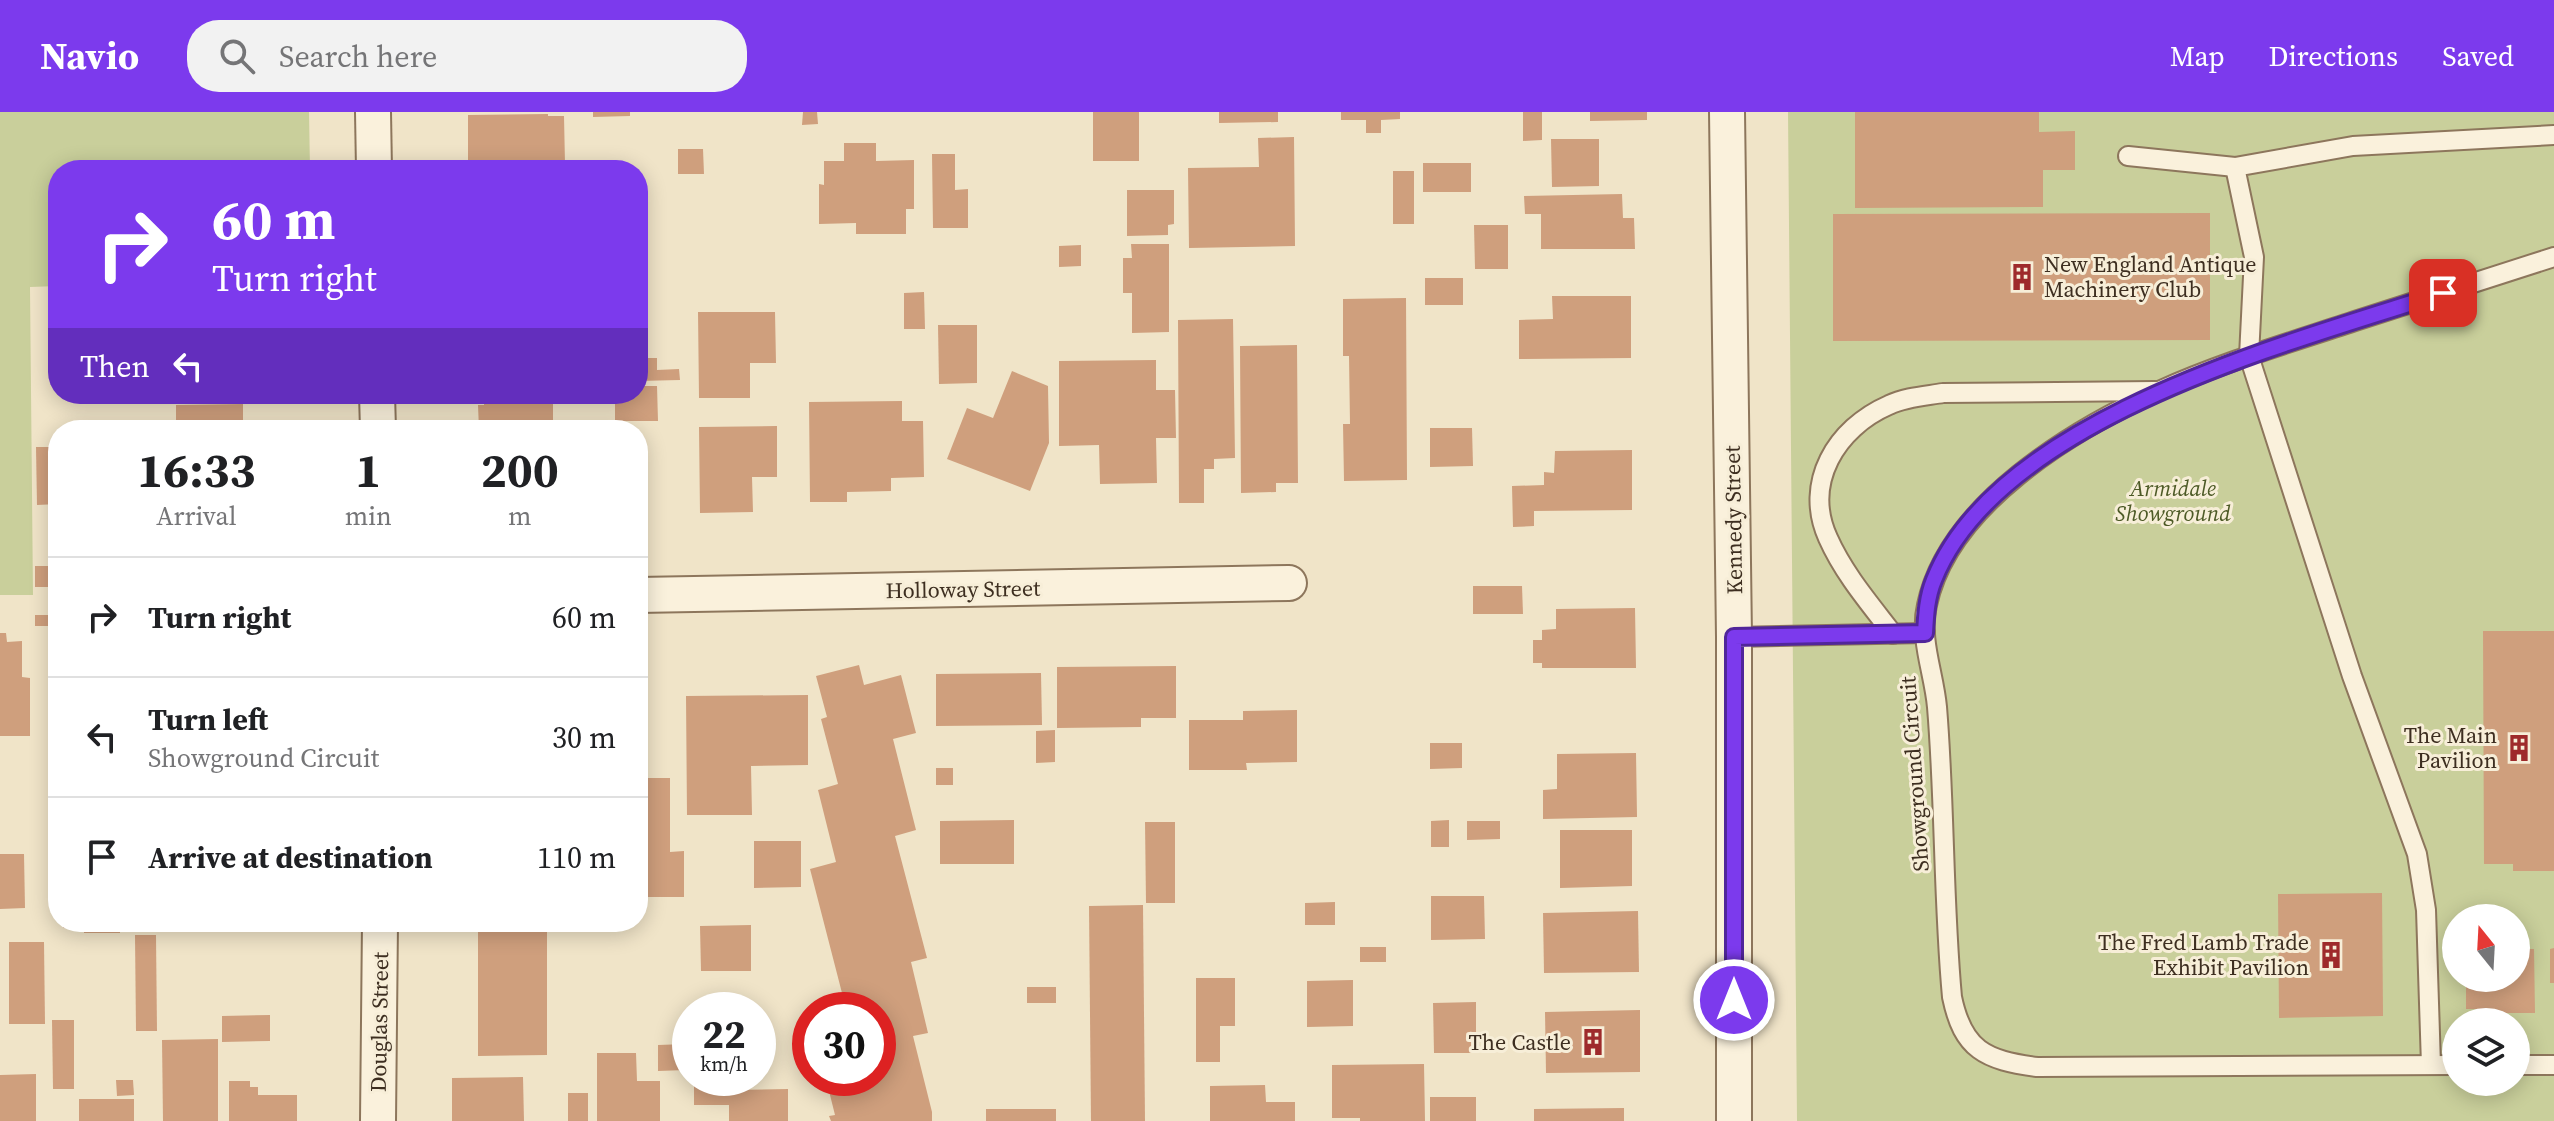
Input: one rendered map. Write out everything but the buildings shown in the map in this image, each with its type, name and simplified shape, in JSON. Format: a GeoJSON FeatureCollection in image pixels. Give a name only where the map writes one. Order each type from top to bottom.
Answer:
{"type":"FeatureCollection","features":[{"type":"Feature","properties":{"kind":"street"},"geometry":{"type":"LineString","coordinates":[[373,112],[374,160]]}},
{"type":"Feature","properties":{"kind":"street","name":"Kennedy Street"},"geometry":{"type":"LineString","coordinates":[[1727,112],[1734,637],[1734,1121]]}},
{"type":"Feature","properties":{"kind":"street","name":"Holloway Street"},"geometry":{"type":"LineString","coordinates":[[648,595],[1289,583]]}},
{"type":"Feature","properties":{"kind":"street","name":"Douglas Street"},"geometry":{"type":"LineString","coordinates":[[378,1121],[380,932]]}},
{"type":"Feature","properties":{"kind":"lane"},"geometry":{"type":"LineString","coordinates":[[2128,156],[2235,167],[2353,146],[2554,135]]}},
{"type":"Feature","properties":{"kind":"lane"},"geometry":{"type":"LineString","coordinates":[[2235,167],[2254,257],[2249,356],[2352,676],[2417,854],[2426,910],[2431,1065]]}},
{"type":"Feature","properties":{"kind":"lane","name":"Showground Circuit"},"geometry":{"type":"LineString","coordinates":[[2442,1065],[2037,1067],[1991,1058],[1975,1048],[1960,1026],[1952,997],[1937,703],[1925,633],[1926,607],[1934,579],[1964,530],[2018,475],[2053,449],[2158,391],[2249,356],[2554,257]]}},
{"type":"Feature","properties":{"kind":"lane"},"geometry":{"type":"LineString","coordinates":[[1893,634],[1841,563],[1827,536],[1821,515],[1819,490],[1824,468],[1848,432],[1890,404],[1943,393],[2158,391]]}},
{"type":"Feature","properties":{"kind":"lane"},"geometry":{"type":"LineString","coordinates":[[1734,637],[1925,633]]}},
{"type":"Feature","properties":{"kind":"lane"},"geometry":{"type":"LineString","coordinates":[[2530,1065],[2554,1065]]}},
{"type":"Feature","properties":{"kind":"green space"},"geometry":{"type":"Polygon","coordinates":[[[0,112],[309,112],[310,160],[48,160],[48,286],[30,287],[33,595],[0,595],[0,112]]]}},
{"type":"Feature","properties":{"kind":"green space","name":"Armidale Showground"},"geometry":{"type":"Polygon","coordinates":[[[1788,112],[2554,112],[2554,1121],[1797,1121],[1788,112]]]}},
{"type":"Feature","properties":{"kind":"place","name":"New England Antique Machinery Club"},"geometry":{"type":"Point","coordinates":[2022,277]}},
{"type":"Feature","properties":{"kind":"place","name":"The Main Pavilion"},"geometry":{"type":"Point","coordinates":[2519,748]}},
{"type":"Feature","properties":{"kind":"place","name":"The Fred Lamb Trade Exhibit Pavilion"},"geometry":{"type":"Point","coordinates":[2331,955]}},
{"type":"Feature","properties":{"kind":"place","name":"The Castle"},"geometry":{"type":"Point","coordinates":[1593,1042]}},
{"type":"Feature","properties":{"kind":"route"},"geometry":{"type":"LineString","coordinates":[[1734,1000],[1734,637],[1925,633],[1926,607],[1934,579],[1964,530],[2018,475],[2053,449],[2158,391],[2249,356],[2443,293]]}}]}
